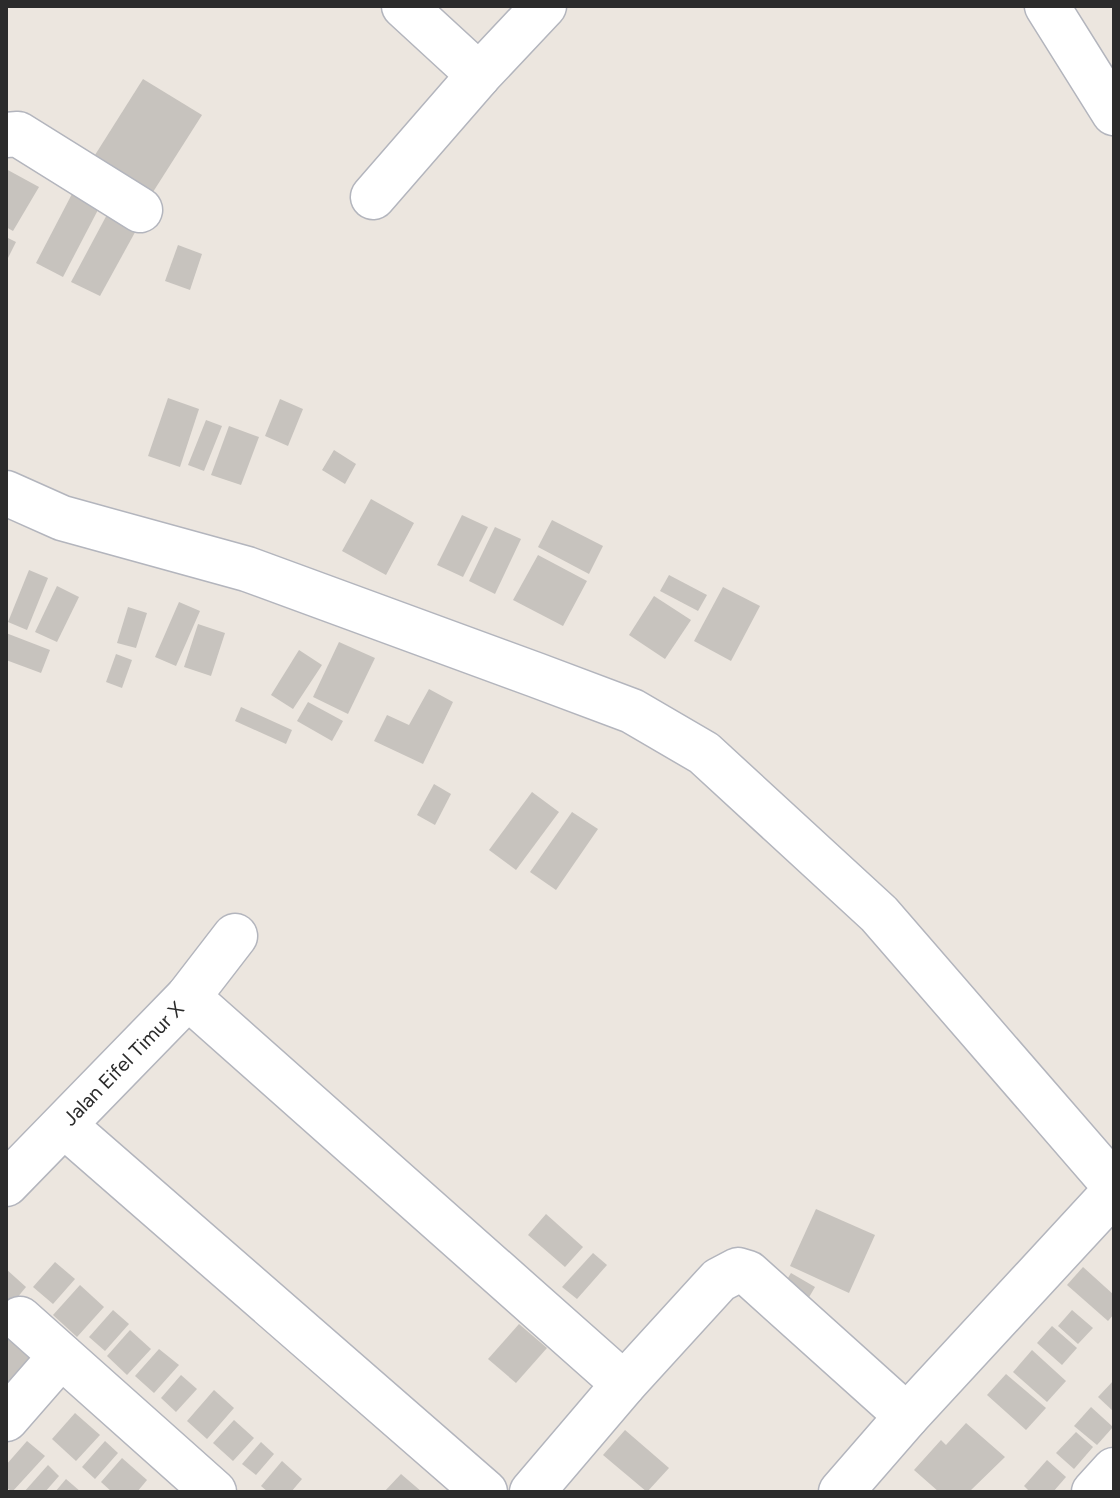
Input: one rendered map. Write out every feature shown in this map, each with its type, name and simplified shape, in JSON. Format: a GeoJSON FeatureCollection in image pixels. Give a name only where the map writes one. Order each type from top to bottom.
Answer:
{"type":"FeatureCollection","features":[{"type":"Feature","properties":{"kind":"street"},"geometry":{"type":"LineString","coordinates":[[404,6],[479,75]]}},
{"type":"Feature","properties":{"kind":"street"},"geometry":{"type":"LineString","coordinates":[[373,197],[479,75],[544,6]]}},
{"type":"Feature","properties":{"kind":"street"},"geometry":{"type":"LineString","coordinates":[[1047,6],[1114,113]]}},
{"type":"Feature","properties":{"kind":"street"},"geometry":{"type":"LineString","coordinates":[[6,135],[18,134],[140,210]]}},
{"type":"Feature","properties":{"kind":"street"},"geometry":{"type":"LineString","coordinates":[[6,493],[62,518],[247,569],[521,669],[632,711],[704,753],[879,914],[1114,1185]]}},
{"type":"Feature","properties":{"kind":"street","name":"Jalan Eifel Timur X"},"geometry":{"type":"LineString","coordinates":[[6,1184],[188,997],[235,936]]}},
{"type":"Feature","properties":{"kind":"street"},"geometry":{"type":"LineString","coordinates":[[188,997],[624,1384]]}},
{"type":"Feature","properties":{"kind":"street"},"geometry":{"type":"LineString","coordinates":[[65,1126],[485,1492]]}},
{"type":"Feature","properties":{"kind":"street"},"geometry":{"type":"LineString","coordinates":[[841,1492],[1114,1192]]}},
{"type":"Feature","properties":{"kind":"street"},"geometry":{"type":"LineString","coordinates":[[532,1492],[624,1384],[719,1280],[738,1270],[748,1273],[907,1416]]}},
{"type":"Feature","properties":{"kind":"street"},"geometry":{"type":"LineString","coordinates":[[20,1319],[214,1492]]}},
{"type":"Feature","properties":{"kind":"street"},"geometry":{"type":"LineString","coordinates":[[6,1419],[61,1356]]}},
{"type":"Feature","properties":{"kind":"street"},"geometry":{"type":"LineString","coordinates":[[1094,1492],[1114,1470]]}},
{"type":"Feature","properties":{"kind":"building"},"geometry":{"type":"Polygon","coordinates":[[[143,79],[202,115],[153,192],[95,155],[143,79]]]}},
{"type":"Feature","properties":{"kind":"building"},"geometry":{"type":"Polygon","coordinates":[[[6,169],[39,187],[13,231],[6,227],[6,169]]]}},
{"type":"Feature","properties":{"kind":"building"},"geometry":{"type":"Polygon","coordinates":[[[73,192],[100,206],[63,277],[36,263],[73,192]]]}},
{"type":"Feature","properties":{"kind":"building"},"geometry":{"type":"Polygon","coordinates":[[[110,209],[139,225],[100,296],[71,282],[110,209]]]}},
{"type":"Feature","properties":{"kind":"building"},"geometry":{"type":"Polygon","coordinates":[[[6,237],[16,242],[6,262],[6,237]]]}},
{"type":"Feature","properties":{"kind":"building"},"geometry":{"type":"Polygon","coordinates":[[[178,245],[202,254],[190,290],[165,281],[178,245]]]}},
{"type":"Feature","properties":{"kind":"building"},"geometry":{"type":"Polygon","coordinates":[[[168,398],[199,409],[180,467],[148,456],[168,398]]]}},
{"type":"Feature","properties":{"kind":"building"},"geometry":{"type":"Polygon","coordinates":[[[280,399],[303,409],[288,446],[265,436],[280,399]]]}},
{"type":"Feature","properties":{"kind":"building"},"geometry":{"type":"Polygon","coordinates":[[[206,420],[222,426],[204,471],[188,465],[206,420]]]}},
{"type":"Feature","properties":{"kind":"building"},"geometry":{"type":"Polygon","coordinates":[[[229,426],[259,437],[241,485],[211,475],[229,426]]]}},
{"type":"Feature","properties":{"kind":"building"},"geometry":{"type":"Polygon","coordinates":[[[334,450],[356,464],[345,484],[322,470],[334,450]]]}},
{"type":"Feature","properties":{"kind":"building"},"geometry":{"type":"Polygon","coordinates":[[[371,499],[414,523],[386,575],[342,551],[371,499]]]}},
{"type":"Feature","properties":{"kind":"building"},"geometry":{"type":"Polygon","coordinates":[[[462,515],[488,527],[463,577],[437,565],[462,515]]]}},
{"type":"Feature","properties":{"kind":"building"},"geometry":{"type":"Polygon","coordinates":[[[552,520],[603,546],[589,574],[538,547],[552,520]]]}},
{"type":"Feature","properties":{"kind":"building"},"geometry":{"type":"Polygon","coordinates":[[[495,527],[521,539],[495,594],[469,581],[495,527]]]}},
{"type":"Feature","properties":{"kind":"building"},"geometry":{"type":"Polygon","coordinates":[[[538,555],[587,581],[563,626],[513,600],[538,555]]]}},
{"type":"Feature","properties":{"kind":"building"},"geometry":{"type":"Polygon","coordinates":[[[29,570],[48,578],[27,630],[8,622],[29,570]]]}},
{"type":"Feature","properties":{"kind":"building"},"geometry":{"type":"Polygon","coordinates":[[[669,575],[707,595],[698,611],[660,591],[669,575]]]}},
{"type":"Feature","properties":{"kind":"building"},"geometry":{"type":"Polygon","coordinates":[[[57,586],[79,597],[57,642],[35,632],[57,586]]]}},
{"type":"Feature","properties":{"kind":"building"},"geometry":{"type":"Polygon","coordinates":[[[723,587],[760,606],[731,661],[694,641],[723,587]]]}},
{"type":"Feature","properties":{"kind":"building"},"geometry":{"type":"Polygon","coordinates":[[[654,596],[691,620],[665,659],[629,635],[654,596]]]}},
{"type":"Feature","properties":{"kind":"building"},"geometry":{"type":"Polygon","coordinates":[[[179,602],[200,611],[176,666],[155,657],[179,602]]]}},
{"type":"Feature","properties":{"kind":"building"},"geometry":{"type":"Polygon","coordinates":[[[128,607],[147,613],[136,648],[117,643],[128,607]]]}},
{"type":"Feature","properties":{"kind":"building"},"geometry":{"type":"Polygon","coordinates":[[[198,624],[225,633],[211,676],[184,667],[198,624]]]}},
{"type":"Feature","properties":{"kind":"building"},"geometry":{"type":"Polygon","coordinates":[[[6,633],[50,650],[41,673],[6,660],[6,633]]]}},
{"type":"Feature","properties":{"kind":"building"},"geometry":{"type":"Polygon","coordinates":[[[339,642],[375,658],[348,714],[313,697],[339,642]]]}},
{"type":"Feature","properties":{"kind":"building"},"geometry":{"type":"Polygon","coordinates":[[[299,650],[322,665],[293,709],[271,695],[299,650]]]}},
{"type":"Feature","properties":{"kind":"building"},"geometry":{"type":"Polygon","coordinates":[[[116,654],[132,660],[122,688],[106,682],[116,654]]]}},
{"type":"Feature","properties":{"kind":"building"},"geometry":{"type":"Polygon","coordinates":[[[429,689],[453,702],[423,764],[374,741],[387,715],[409,725],[429,689]]]}},
{"type":"Feature","properties":{"kind":"building"},"geometry":{"type":"Polygon","coordinates":[[[308,702],[343,721],[332,741],[297,721],[308,702]]]}},
{"type":"Feature","properties":{"kind":"building"},"geometry":{"type":"Polygon","coordinates":[[[241,707],[292,730],[286,744],[235,721],[241,707]]]}},
{"type":"Feature","properties":{"kind":"building"},"geometry":{"type":"Polygon","coordinates":[[[434,784],[451,794],[435,825],[417,815],[434,784]]]}},
{"type":"Feature","properties":{"kind":"building"},"geometry":{"type":"Polygon","coordinates":[[[532,792],[559,812],[516,870],[489,850],[532,792]]]}},
{"type":"Feature","properties":{"kind":"building"},"geometry":{"type":"Polygon","coordinates":[[[572,812],[598,829],[556,890],[530,872],[572,812]]]}},
{"type":"Feature","properties":{"kind":"building"},"geometry":{"type":"Polygon","coordinates":[[[816,1209],[875,1235],[849,1293],[790,1266],[816,1209]]]}},
{"type":"Feature","properties":{"kind":"building"},"geometry":{"type":"Polygon","coordinates":[[[546,1214],[583,1247],[565,1267],[528,1235],[546,1214]]]}},
{"type":"Feature","properties":{"kind":"building"},"geometry":{"type":"Polygon","coordinates":[[[593,1253],[607,1265],[577,1299],[562,1287],[593,1253]]]}},
{"type":"Feature","properties":{"kind":"building"},"geometry":{"type":"Polygon","coordinates":[[[55,1262],[75,1279],[53,1304],[33,1287],[55,1262]]]}},
{"type":"Feature","properties":{"kind":"building"},"geometry":{"type":"Polygon","coordinates":[[[1083,1267],[1114,1295],[1114,1314],[1108,1321],[1067,1285],[1083,1267]]]}},
{"type":"Feature","properties":{"kind":"building"},"geometry":{"type":"Polygon","coordinates":[[[6,1269],[26,1287],[12,1304],[6,1299],[6,1269]]]}},
{"type":"Feature","properties":{"kind":"building"},"geometry":{"type":"Polygon","coordinates":[[[791,1273],[815,1287],[808,1299],[783,1286],[791,1273]]]}},
{"type":"Feature","properties":{"kind":"building"},"geometry":{"type":"Polygon","coordinates":[[[80,1285],[104,1307],[77,1337],[53,1315],[80,1285]]]}},
{"type":"Feature","properties":{"kind":"building"},"geometry":{"type":"Polygon","coordinates":[[[113,1310],[129,1324],[105,1351],[89,1337],[113,1310]]]}},
{"type":"Feature","properties":{"kind":"building"},"geometry":{"type":"Polygon","coordinates":[[[1072,1310],[1093,1328],[1078,1344],[1058,1326],[1072,1310]]]}},
{"type":"Feature","properties":{"kind":"building"},"geometry":{"type":"Polygon","coordinates":[[[519,1324],[547,1348],[516,1383],[488,1359],[519,1324]]]}},
{"type":"Feature","properties":{"kind":"building"},"geometry":{"type":"Polygon","coordinates":[[[1052,1326],[1077,1348],[1062,1365],[1037,1343],[1052,1326]]]}},
{"type":"Feature","properties":{"kind":"building"},"geometry":{"type":"Polygon","coordinates":[[[130,1330],[151,1349],[127,1375],[107,1356],[130,1330]]]}},
{"type":"Feature","properties":{"kind":"building"},"geometry":{"type":"Polygon","coordinates":[[[6,1333],[33,1356],[6,1387],[6,1333]]]}},
{"type":"Feature","properties":{"kind":"building"},"geometry":{"type":"Polygon","coordinates":[[[159,1349],[179,1365],[154,1393],[135,1376],[159,1349]]]}},
{"type":"Feature","properties":{"kind":"building"},"geometry":{"type":"Polygon","coordinates":[[[1032,1350],[1066,1381],[1047,1402],[1013,1372],[1032,1350]]]}},
{"type":"Feature","properties":{"kind":"building"},"geometry":{"type":"Polygon","coordinates":[[[1006,1374],[1046,1408],[1026,1430],[987,1395],[1006,1374]]]}},
{"type":"Feature","properties":{"kind":"building"},"geometry":{"type":"Polygon","coordinates":[[[181,1375],[197,1389],[176,1412],[161,1398],[181,1375]]]}},
{"type":"Feature","properties":{"kind":"building"},"geometry":{"type":"Polygon","coordinates":[[[1114,1380],[1114,1412],[1098,1397],[1114,1380]]]}},
{"type":"Feature","properties":{"kind":"building"},"geometry":{"type":"Polygon","coordinates":[[[214,1390],[234,1408],[207,1439],[187,1421],[214,1390]]]}},
{"type":"Feature","properties":{"kind":"building"},"geometry":{"type":"Polygon","coordinates":[[[1091,1407],[1113,1427],[1097,1445],[1074,1426],[1091,1407]]]}},
{"type":"Feature","properties":{"kind":"building"},"geometry":{"type":"Polygon","coordinates":[[[75,1413],[100,1435],[76,1461],[52,1439],[75,1413]]]}},
{"type":"Feature","properties":{"kind":"building"},"geometry":{"type":"Polygon","coordinates":[[[234,1420],[254,1438],[233,1461],[213,1443],[234,1420]]]}},
{"type":"Feature","properties":{"kind":"building"},"geometry":{"type":"Polygon","coordinates":[[[966,1423],[1005,1457],[969,1492],[939,1492],[914,1470],[941,1440],[946,1445],[966,1423]]]}},
{"type":"Feature","properties":{"kind":"building"},"geometry":{"type":"Polygon","coordinates":[[[625,1430],[669,1468],[647,1492],[603,1455],[625,1430]]]}},
{"type":"Feature","properties":{"kind":"building"},"geometry":{"type":"Polygon","coordinates":[[[1076,1432],[1093,1447],[1074,1469],[1056,1453],[1076,1432]]]}},
{"type":"Feature","properties":{"kind":"building"},"geometry":{"type":"Polygon","coordinates":[[[27,1441],[45,1456],[12,1492],[6,1487],[6,1465],[27,1441]]]}},
{"type":"Feature","properties":{"kind":"building"},"geometry":{"type":"Polygon","coordinates":[[[105,1441],[118,1453],[95,1479],[82,1467],[105,1441]]]}},
{"type":"Feature","properties":{"kind":"building"},"geometry":{"type":"Polygon","coordinates":[[[261,1442],[274,1454],[256,1475],[242,1464],[261,1442]]]}},
{"type":"Feature","properties":{"kind":"building"},"geometry":{"type":"Polygon","coordinates":[[[122,1458],[147,1480],[137,1492],[112,1492],[101,1482],[122,1458]]]}},
{"type":"Feature","properties":{"kind":"building"},"geometry":{"type":"Polygon","coordinates":[[[1047,1460],[1066,1477],[1053,1492],[1030,1492],[1024,1486],[1047,1460]]]}},
{"type":"Feature","properties":{"kind":"building"},"geometry":{"type":"Polygon","coordinates":[[[282,1461],[302,1479],[291,1492],[268,1492],[261,1486],[282,1461]]]}},
{"type":"Feature","properties":{"kind":"building"},"geometry":{"type":"Polygon","coordinates":[[[48,1465],[59,1476],[45,1492],[24,1492],[48,1465]]]}},
{"type":"Feature","properties":{"kind":"building"},"geometry":{"type":"Polygon","coordinates":[[[401,1474],[422,1492],[384,1492],[401,1474]]]}},
{"type":"Feature","properties":{"kind":"building"},"geometry":{"type":"Polygon","coordinates":[[[66,1479],[81,1492],[55,1492],[66,1479]]]}}]}
